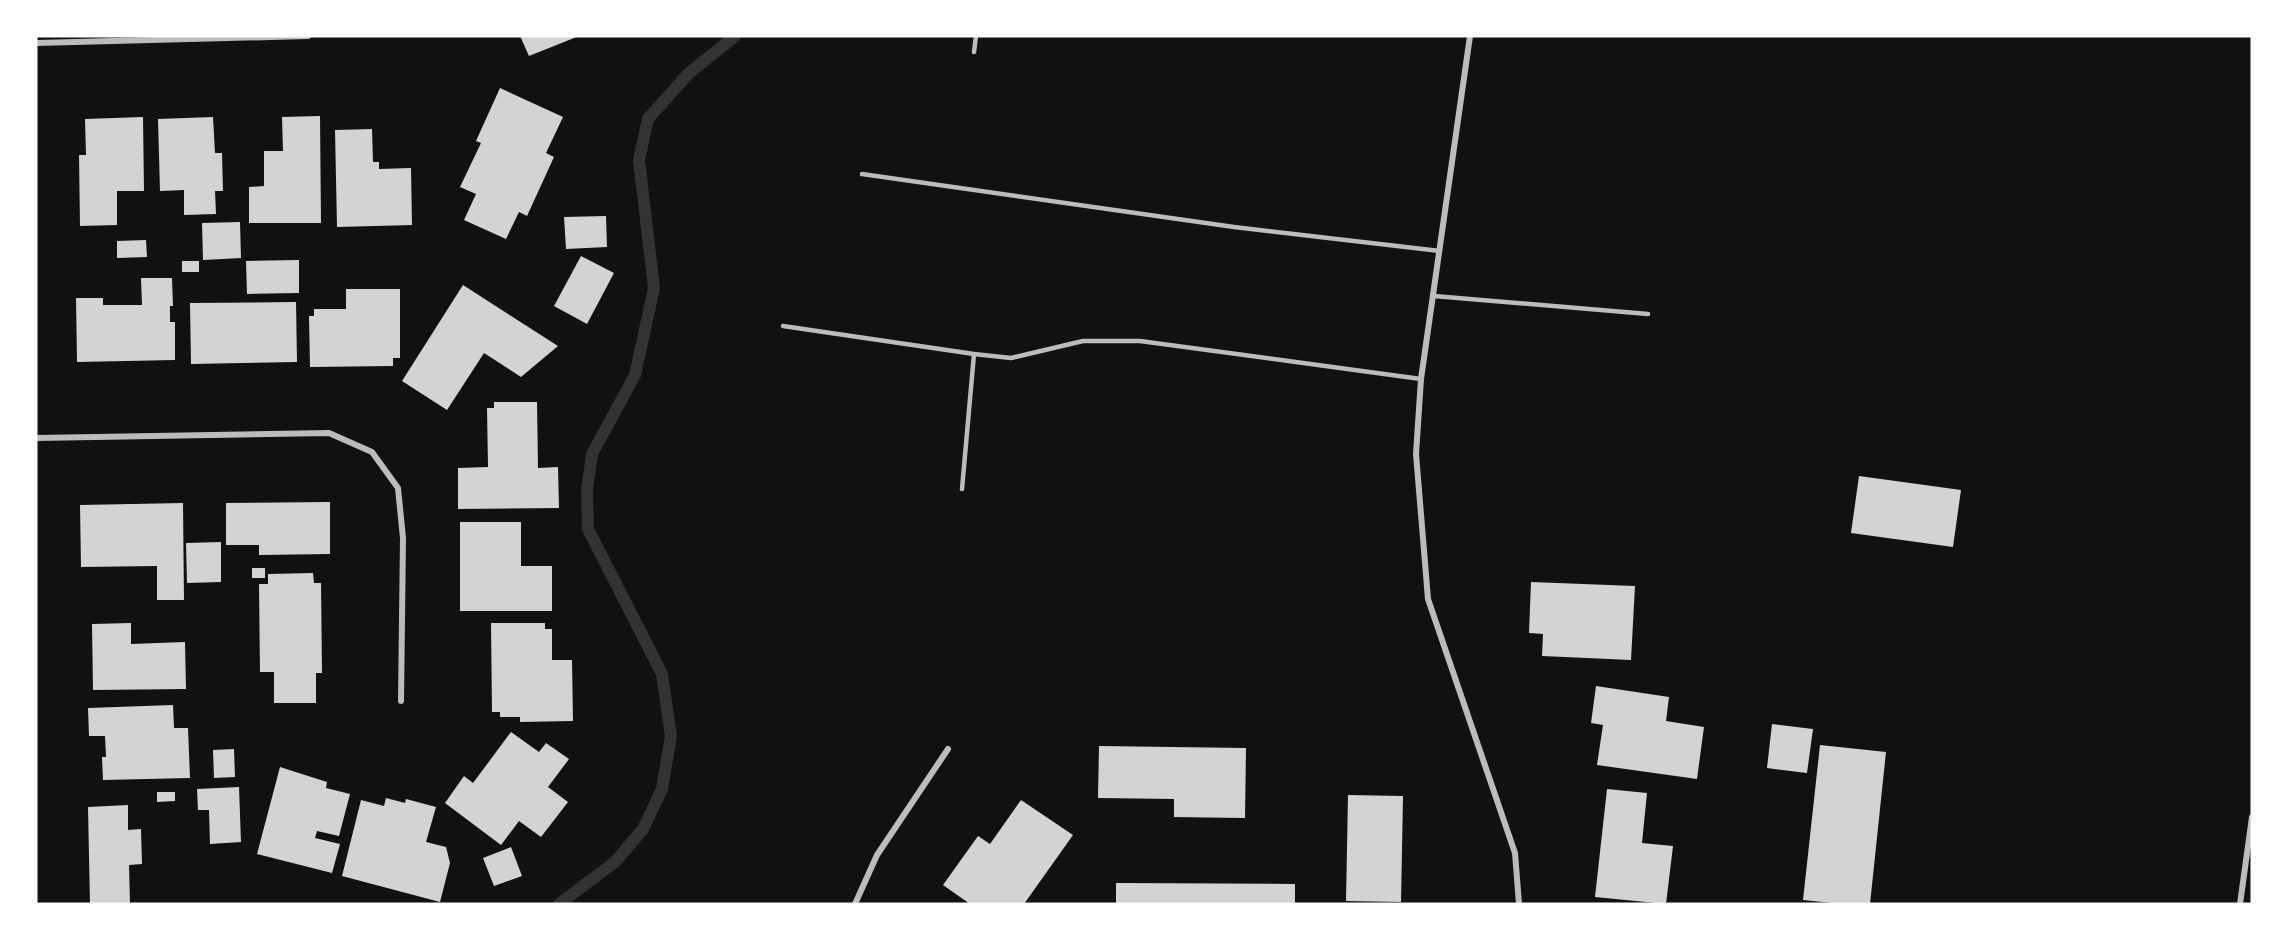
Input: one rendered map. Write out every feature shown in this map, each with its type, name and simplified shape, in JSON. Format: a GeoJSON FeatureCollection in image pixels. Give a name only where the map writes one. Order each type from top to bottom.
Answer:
{"type":"FeatureCollection","features":[{"type":"Feature","properties":{"kind":"street"},"geometry":{"type":"LineString","coordinates":[[36,44],[308,36]]}},
{"type":"Feature","properties":{"kind":"street"},"geometry":{"type":"LineString","coordinates":[[1470,36],[1421,378],[1416,454],[1428,599],[1515,853],[1520,904]]}},
{"type":"Feature","properties":{"kind":"street"},"geometry":{"type":"LineString","coordinates":[[36,438],[329,433],[372,452],[399,488],[403,538],[401,701]]}},
{"type":"Feature","properties":{"kind":"street"},"geometry":{"type":"LineString","coordinates":[[855,904],[877,855],[948,749]]}},
{"type":"Feature","properties":{"kind":"street"},"geometry":{"type":"LineString","coordinates":[[2240,904],[2252,818]]}},
{"type":"Feature","properties":{"kind":"lane"},"geometry":{"type":"LineString","coordinates":[[974,52],[976,36]]}},
{"type":"Feature","properties":{"kind":"lane"},"geometry":{"type":"LineString","coordinates":[[862,174],[1234,227],[1440,251]]}},
{"type":"Feature","properties":{"kind":"lane"},"geometry":{"type":"LineString","coordinates":[[1434,296],[1648,314]]}},
{"type":"Feature","properties":{"kind":"lane"},"geometry":{"type":"LineString","coordinates":[[783,326],[1011,358],[1083,341],[1140,341],[1421,378]]}},
{"type":"Feature","properties":{"kind":"lane"},"geometry":{"type":"LineString","coordinates":[[962,489],[974,354]]}},
{"type":"Feature","properties":{"kind":"building"},"geometry":{"type":"Polygon","coordinates":[[[520,36],[579,36],[529,56],[520,36]]]}},
{"type":"Feature","properties":{"kind":"building"},"geometry":{"type":"Polygon","coordinates":[[[500,88],[563,117],[546,153],[554,157],[527,216],[519,212],[506,239],[464,220],[476,194],[460,187],[481,143],[476,141],[500,88]]]}},
{"type":"Feature","properties":{"kind":"building"},"geometry":{"type":"Polygon","coordinates":[[[320,116],[321,223],[249,223],[249,187],[264,186],[264,151],[283,151],[282,117],[320,116]]]}},
{"type":"Feature","properties":{"kind":"building"},"geometry":{"type":"Polygon","coordinates":[[[143,117],[144,191],[117,191],[117,225],[80,226],[79,155],[86,155],[85,119],[143,117]]]}},
{"type":"Feature","properties":{"kind":"building"},"geometry":{"type":"Polygon","coordinates":[[[213,117],[215,153],[222,153],[223,191],[215,191],[216,214],[184,215],[184,190],[160,191],[158,119],[213,117]]]}},
{"type":"Feature","properties":{"kind":"building"},"geometry":{"type":"Polygon","coordinates":[[[372,129],[373,162],[379,162],[379,169],[411,168],[412,225],[337,227],[335,130],[372,129]]]}},
{"type":"Feature","properties":{"kind":"building"},"geometry":{"type":"Polygon","coordinates":[[[606,216],[607,247],[566,249],[564,217],[606,216]]]}},
{"type":"Feature","properties":{"kind":"building"},"geometry":{"type":"Polygon","coordinates":[[[240,222],[241,258],[203,260],[202,223],[240,222]]]}},
{"type":"Feature","properties":{"kind":"building"},"geometry":{"type":"Polygon","coordinates":[[[146,240],[147,257],[117,258],[117,241],[146,240]]]}},
{"type":"Feature","properties":{"kind":"building"},"geometry":{"type":"Polygon","coordinates":[[[581,256],[614,273],[587,324],[554,306],[581,256]]]}},
{"type":"Feature","properties":{"kind":"building"},"geometry":{"type":"Polygon","coordinates":[[[299,260],[299,293],[247,294],[246,261],[299,260]]]}},
{"type":"Feature","properties":{"kind":"building"},"geometry":{"type":"Polygon","coordinates":[[[182,261],[199,261],[199,272],[182,272],[182,261]]]}},
{"type":"Feature","properties":{"kind":"building"},"geometry":{"type":"Polygon","coordinates":[[[141,278],[172,278],[173,306],[170,306],[170,322],[175,322],[175,360],[77,362],[76,298],[103,298],[103,305],[142,305],[141,278]]]}},
{"type":"Feature","properties":{"kind":"building"},"geometry":{"type":"Polygon","coordinates":[[[463,285],[558,346],[521,377],[484,353],[447,410],[402,381],[463,285]]]}},
{"type":"Feature","properties":{"kind":"building"},"geometry":{"type":"Polygon","coordinates":[[[346,289],[400,289],[400,358],[393,358],[393,366],[310,367],[309,316],[314,316],[314,309],[346,309],[346,289]]]}},
{"type":"Feature","properties":{"kind":"building"},"geometry":{"type":"Polygon","coordinates":[[[296,302],[297,362],[191,364],[190,303],[296,302]]]}},
{"type":"Feature","properties":{"kind":"building"},"geometry":{"type":"Polygon","coordinates":[[[494,402],[537,402],[538,468],[558,467],[559,508],[458,509],[458,468],[488,467],[487,408],[494,408],[494,402]]]}},
{"type":"Feature","properties":{"kind":"building"},"geometry":{"type":"Polygon","coordinates":[[[1859,476],[1961,490],[1953,547],[1851,533],[1859,476]]]}},
{"type":"Feature","properties":{"kind":"building"},"geometry":{"type":"Polygon","coordinates":[[[330,502],[330,554],[259,555],[259,545],[226,545],[226,503],[330,502]]]}},
{"type":"Feature","properties":{"kind":"building"},"geometry":{"type":"Polygon","coordinates":[[[183,503],[184,600],[157,600],[157,566],[81,567],[80,505],[183,503]]]}},
{"type":"Feature","properties":{"kind":"building"},"geometry":{"type":"Polygon","coordinates":[[[460,522],[521,522],[521,566],[552,566],[552,611],[460,611],[460,522]]]}},
{"type":"Feature","properties":{"kind":"building"},"geometry":{"type":"Polygon","coordinates":[[[221,542],[221,582],[187,583],[186,543],[221,542]]]}},
{"type":"Feature","properties":{"kind":"building"},"geometry":{"type":"Polygon","coordinates":[[[252,568],[265,568],[265,578],[252,578],[252,568]]]}},
{"type":"Feature","properties":{"kind":"building"},"geometry":{"type":"Polygon","coordinates":[[[313,573],[314,583],[321,583],[322,673],[316,673],[316,703],[274,703],[274,672],[260,672],[259,584],[268,584],[268,574],[313,573]]]}},
{"type":"Feature","properties":{"kind":"building"},"geometry":{"type":"Polygon","coordinates":[[[1531,582],[1635,586],[1631,660],[1542,656],[1543,634],[1529,633],[1531,582]]]}},
{"type":"Feature","properties":{"kind":"building"},"geometry":{"type":"Polygon","coordinates":[[[131,623],[131,644],[185,642],[186,689],[93,690],[92,624],[131,623]]]}},
{"type":"Feature","properties":{"kind":"building"},"geometry":{"type":"Polygon","coordinates":[[[491,623],[545,623],[545,629],[552,629],[552,660],[572,660],[573,721],[520,722],[520,717],[500,717],[500,712],[492,712],[491,623]]]}},
{"type":"Feature","properties":{"kind":"building"},"geometry":{"type":"Polygon","coordinates":[[[1596,686],[1669,697],[1666,721],[1704,727],[1697,779],[1597,765],[1603,725],[1591,723],[1596,686]]]}},
{"type":"Feature","properties":{"kind":"building"},"geometry":{"type":"Polygon","coordinates":[[[173,705],[174,728],[188,728],[190,778],[103,780],[102,757],[106,757],[105,736],[89,736],[88,708],[173,705]]]}},
{"type":"Feature","properties":{"kind":"building"},"geometry":{"type":"Polygon","coordinates":[[[1772,724],[1813,729],[1807,773],[1767,768],[1772,724]]]}},
{"type":"Feature","properties":{"kind":"building"},"geometry":{"type":"Polygon","coordinates":[[[511,732],[539,752],[546,743],[569,759],[548,787],[568,802],[541,837],[519,821],[501,845],[445,803],[464,776],[473,783],[511,732]]]}},
{"type":"Feature","properties":{"kind":"building"},"geometry":{"type":"Polygon","coordinates":[[[1820,745],[1886,752],[1870,904],[1803,900],[1820,745]]]}},
{"type":"Feature","properties":{"kind":"building"},"geometry":{"type":"Polygon","coordinates":[[[1099,746],[1246,748],[1245,818],[1174,817],[1174,799],[1098,798],[1099,746]]]}},
{"type":"Feature","properties":{"kind":"building"},"geometry":{"type":"Polygon","coordinates":[[[234,749],[235,777],[214,778],[213,750],[234,749]]]}},
{"type":"Feature","properties":{"kind":"building"},"geometry":{"type":"Polygon","coordinates":[[[280,767],[327,782],[326,788],[350,794],[339,836],[317,831],[315,838],[340,844],[332,873],[257,854],[280,767]]]}},
{"type":"Feature","properties":{"kind":"building"},"geometry":{"type":"Polygon","coordinates":[[[239,787],[241,842],[210,844],[209,810],[198,810],[197,789],[239,787]]]}},
{"type":"Feature","properties":{"kind":"building"},"geometry":{"type":"Polygon","coordinates":[[[1607,789],[1647,793],[1642,843],[1673,846],[1666,904],[1595,897],[1607,789]]]}},
{"type":"Feature","properties":{"kind":"building"},"geometry":{"type":"Polygon","coordinates":[[[157,792],[175,792],[175,801],[157,802],[157,792]]]}},
{"type":"Feature","properties":{"kind":"building"},"geometry":{"type":"Polygon","coordinates":[[[1348,795],[1403,796],[1401,902],[1346,901],[1348,795]]]}},
{"type":"Feature","properties":{"kind":"building"},"geometry":{"type":"Polygon","coordinates":[[[386,798],[405,803],[406,799],[436,807],[426,842],[446,847],[450,863],[440,902],[342,876],[361,800],[384,806],[386,798]]]}},
{"type":"Feature","properties":{"kind":"building"},"geometry":{"type":"Polygon","coordinates":[[[1021,800],[1073,835],[1024,904],[970,904],[943,885],[978,836],[990,844],[1021,800]]]}},
{"type":"Feature","properties":{"kind":"building"},"geometry":{"type":"Polygon","coordinates":[[[128,805],[128,830],[141,829],[142,864],[129,865],[130,904],[90,904],[88,807],[128,805]]]}},
{"type":"Feature","properties":{"kind":"building"},"geometry":{"type":"Polygon","coordinates":[[[511,847],[522,876],[494,886],[483,858],[511,847]]]}},
{"type":"Feature","properties":{"kind":"building"},"geometry":{"type":"Polygon","coordinates":[[[1116,883],[1295,884],[1295,904],[1116,904],[1116,883]]]}},
{"type":"Feature","properties":{"kind":"waterway"},"geometry":{"type":"LineString","coordinates":[[559,904],[615,862],[643,829],[662,789],[671,736],[662,674],[588,529],[587,490],[592,454],[635,375],[654,288],[639,160],[648,119],[688,74],[735,36]]}}]}
